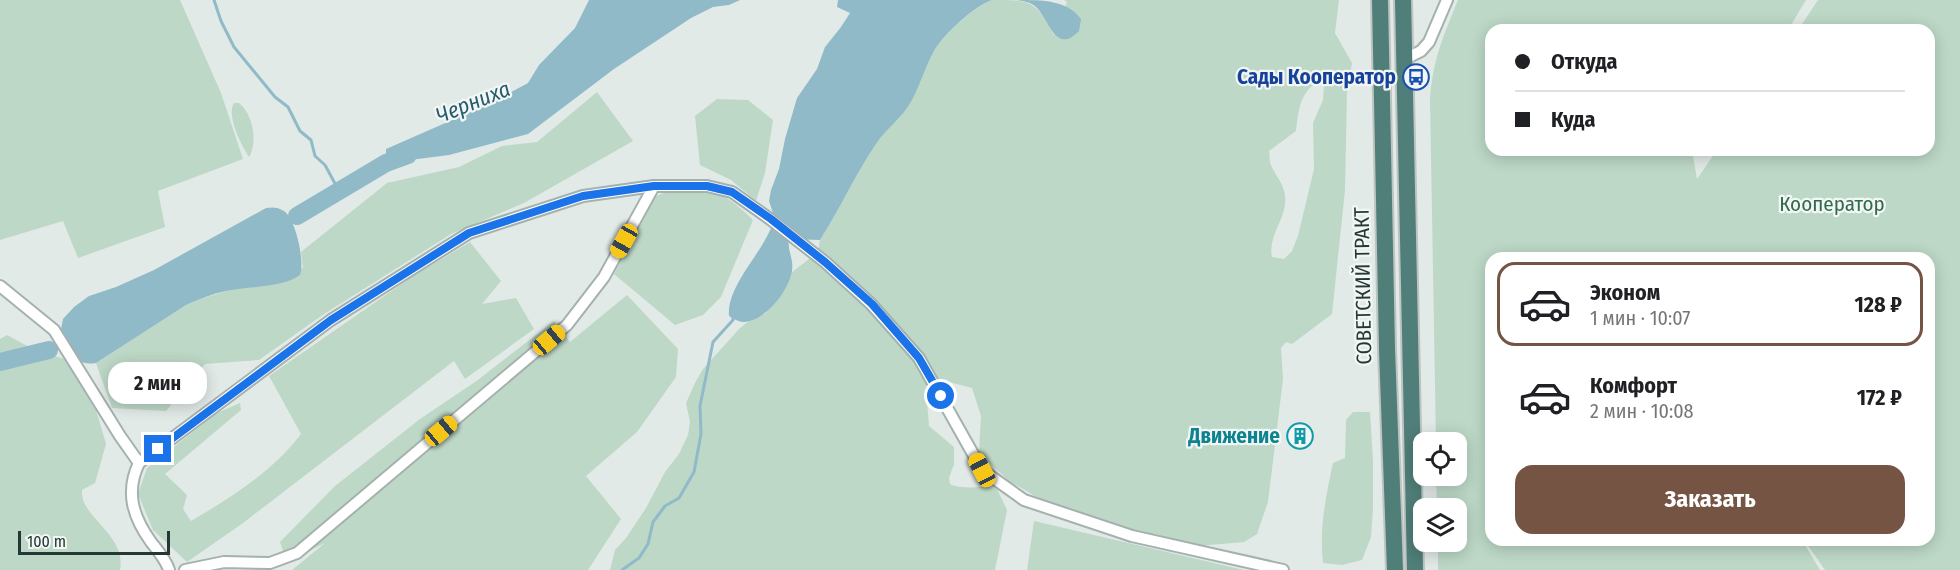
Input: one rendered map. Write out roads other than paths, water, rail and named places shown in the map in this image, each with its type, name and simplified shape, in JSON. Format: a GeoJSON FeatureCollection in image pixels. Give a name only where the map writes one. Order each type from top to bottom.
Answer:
{"type":"FeatureCollection","features":[{"type":"Feature","properties":{"kind":"highway","name":"СОВЕТСКИЙ ТРАКТ"},"geometry":{"type":"LineString","coordinates":[[1380,0],[1386,326],[1395,570]]}},
{"type":"Feature","properties":{"kind":"highway"},"geometry":{"type":"LineString","coordinates":[[1403,0],[1415,570]]}},
{"type":"Feature","properties":{"kind":"street"},"geometry":{"type":"LineString","coordinates":[[1403,60],[1421,51],[1429,42],[1447,0]]}},
{"type":"Feature","properties":{"kind":"street"},"geometry":{"type":"LineString","coordinates":[[185,570],[224,562],[270,563],[297,553],[567,325],[604,277],[654,186]]}},
{"type":"Feature","properties":{"kind":"street"},"geometry":{"type":"LineString","coordinates":[[170,570],[147,536],[132,505],[132,482],[139,463],[331,320],[469,233],[583,196],[654,186],[707,186],[732,192],[771,219],[818,257],[872,304],[919,358],[982,470],[1024,500],[1132,536],[1276,569]]}},
{"type":"Feature","properties":{"kind":"street"},"geometry":{"type":"LineString","coordinates":[[0,286],[54,330],[139,463]]}},
{"type":"Feature","properties":{"kind":"water"},"geometry":{"type":"Polygon","coordinates":[[[589,0],[740,0],[729,5],[713,7],[691,18],[614,69],[528,134],[449,155],[386,163],[386,149],[491,103],[528,83],[539,65],[575,28],[589,0]]]}},
{"type":"Feature","properties":{"kind":"water"},"geometry":{"type":"Polygon","coordinates":[[[838,0],[992,0],[968,15],[939,44],[911,102],[876,144],[820,240],[789,239],[792,271],[786,288],[774,304],[759,317],[751,321],[740,322],[729,316],[729,306],[736,286],[765,240],[775,219],[769,201],[771,190],[779,169],[797,98],[817,69],[825,47],[850,13],[837,7],[838,0]]]}},
{"type":"Feature","properties":{"kind":"water"},"geometry":{"type":"Polygon","coordinates":[[[1017,0],[1054,2],[1069,8],[1081,19],[1079,31],[1071,38],[1058,37],[1035,6],[1017,0]]]}},
{"type":"Feature","properties":{"kind":"water"},"geometry":{"type":"Polygon","coordinates":[[[266,208],[284,211],[292,223],[300,251],[300,275],[284,282],[226,291],[201,299],[186,305],[96,363],[86,363],[77,359],[61,329],[63,319],[74,307],[89,296],[154,270],[266,208]]]}},
{"type":"Feature","properties":{"kind":"waterway"},"geometry":{"type":"LineString","coordinates":[[214,0],[234,47],[275,97],[288,107],[300,131],[311,140],[315,156],[325,165],[339,191]]}},
{"type":"Feature","properties":{"kind":"waterway","name":"Черниха"},"geometry":{"type":"LineString","coordinates":[[297,216],[386,163],[408,155]]}},
{"type":"Feature","properties":{"kind":"waterway"},"geometry":{"type":"LineString","coordinates":[[622,570],[639,558],[648,544],[653,522],[665,506],[679,498],[694,472],[701,434],[700,406],[713,342],[733,320],[733,316]]}},
{"type":"Feature","properties":{"kind":"waterway","name":"Черниха"},"geometry":{"type":"LineString","coordinates":[[0,362],[49,350]]}},
{"type":"Feature","properties":{"kind":"place","name":"Сады Кооператор"},"geometry":{"type":"Point","coordinates":[1416,77]}},
{"type":"Feature","properties":{"kind":"place","name":"Движение"},"geometry":{"type":"Point","coordinates":[1300,436]}},
{"type":"Feature","properties":{"kind":"park label","name":"Кооператор"},"geometry":{"type":"Point","coordinates":[1832,204]}}]}
